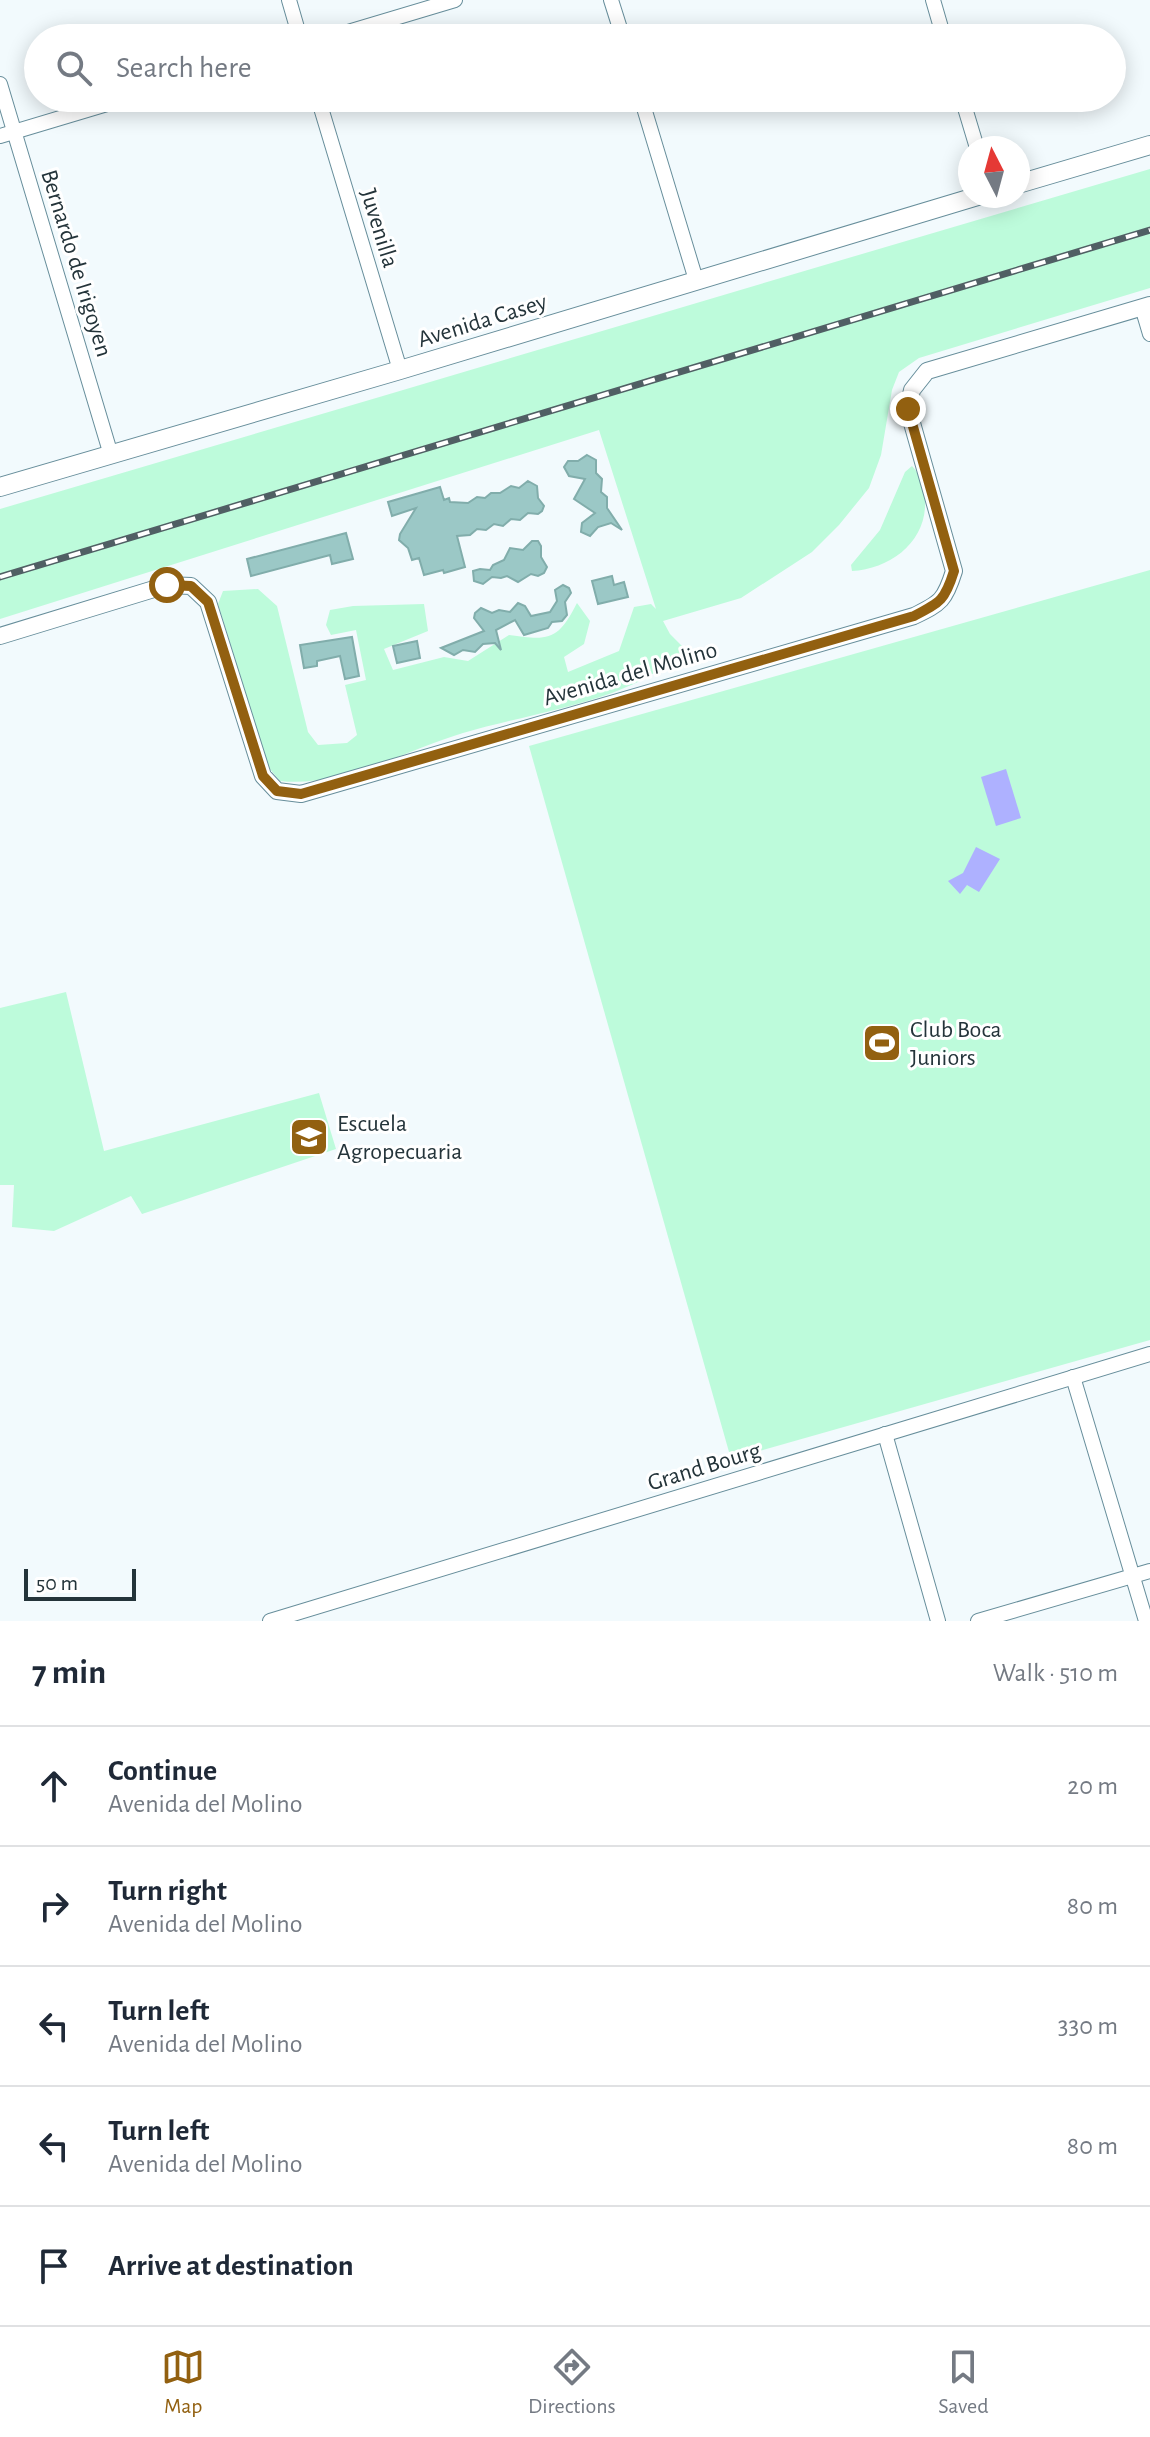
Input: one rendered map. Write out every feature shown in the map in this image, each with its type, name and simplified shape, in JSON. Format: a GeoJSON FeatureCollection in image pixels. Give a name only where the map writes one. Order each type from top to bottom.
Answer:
{"type":"FeatureCollection","features":[{"type":"Feature","properties":{"kind":"main road"},"geometry":{"type":"LineString","coordinates":[[1030,180],[1150,145]]}},
{"type":"Feature","properties":{"kind":"main road","name":"Avenida Casey"},"geometry":{"type":"LineString","coordinates":[[0,487],[958,202]]}},
{"type":"Feature","properties":{"kind":"street"},"geometry":{"type":"LineString","coordinates":[[289,0],[296,24]]}},
{"type":"Feature","properties":{"kind":"street"},"geometry":{"type":"LineString","coordinates":[[375,24],[455,0]]}},
{"type":"Feature","properties":{"kind":"street"},"geometry":{"type":"LineString","coordinates":[[611,0],[619,24]]}},
{"type":"Feature","properties":{"kind":"street"},"geometry":{"type":"LineString","coordinates":[[933,0],[940,24]]}},
{"type":"Feature","properties":{"kind":"street","name":"Bernardo de Irigoyen"},"geometry":{"type":"LineString","coordinates":[[0,84],[7,134],[111,455]]}},
{"type":"Feature","properties":{"kind":"street"},"geometry":{"type":"LineString","coordinates":[[7,134],[80,112]]}},
{"type":"Feature","properties":{"kind":"street","name":"Juvenilla"},"geometry":{"type":"LineString","coordinates":[[322,112],[400,370]]}},
{"type":"Feature","properties":{"kind":"street"},"geometry":{"type":"LineString","coordinates":[[645,112],[696,280]]}},
{"type":"Feature","properties":{"kind":"street"},"geometry":{"type":"LineString","coordinates":[[966,112],[973,136]]}},
{"type":"Feature","properties":{"kind":"street"},"geometry":{"type":"LineString","coordinates":[[1146,306],[1150,334]]}},
{"type":"Feature","properties":{"kind":"street","name":"Avenida del Molino"},"geometry":{"type":"LineString","coordinates":[[0,636],[167,585],[191,586],[208,602],[263,776],[277,791],[301,794],[899,620],[935,605],[947,596],[954,571],[908,409],[912,390],[927,371],[1146,306]]}},
{"type":"Feature","properties":{"kind":"street","name":"Grand Bourg"},"geometry":{"type":"LineString","coordinates":[[270,1621],[1150,1354]]}},
{"type":"Feature","properties":{"kind":"street"},"geometry":{"type":"LineString","coordinates":[[1073,1377],[1146,1621]]}},
{"type":"Feature","properties":{"kind":"street"},"geometry":{"type":"LineString","coordinates":[[885,1434],[938,1621]]}},
{"type":"Feature","properties":{"kind":"street"},"geometry":{"type":"LineString","coordinates":[[978,1621],[1150,1571]]}},
{"type":"Feature","properties":{"kind":"green space"},"geometry":{"type":"Polygon","coordinates":[[[1150,169],[1150,288],[919,358],[899,372],[892,390],[881,455],[869,488],[839,525],[812,552],[741,598],[663,621],[670,634],[685,649],[651,675],[612,693],[463,733],[349,773],[303,782],[280,781],[269,768],[218,604],[223,591],[258,589],[277,606],[308,732],[318,745],[347,743],[357,735],[345,685],[366,680],[356,630],[331,635],[326,625],[330,610],[353,606],[424,604],[428,631],[384,649],[393,670],[444,657],[468,661],[509,635],[534,638],[551,635],[564,624],[577,603],[590,621],[584,644],[564,657],[568,672],[619,651],[634,607],[651,604],[656,609],[599,430],[0,619],[0,509],[1018,208],[1030,208],[1030,204],[1150,169]]]}},
{"type":"Feature","properties":{"kind":"green space"},"geometry":{"type":"Polygon","coordinates":[[[912,466],[920,478],[925,496],[920,529],[893,559],[852,571],[851,565],[880,530],[905,472],[912,466]]]}},
{"type":"Feature","properties":{"kind":"green space","name":"Club Boca Juniors"},"geometry":{"type":"Polygon","coordinates":[[[1150,570],[1150,1340],[731,1459],[529,746],[1150,570]]]}},
{"type":"Feature","properties":{"kind":"green space"},"geometry":{"type":"Polygon","coordinates":[[[66,992],[104,1151],[319,1093],[336,1149],[142,1214],[131,1196],[54,1231],[12,1227],[14,1185],[0,1185],[0,1008],[66,992]]]}},
{"type":"Feature","properties":{"kind":"water"},"geometry":{"type":"Polygon","coordinates":[[[1006,769],[1021,818],[996,826],[981,777],[1006,769]]]}},
{"type":"Feature","properties":{"kind":"water"},"geometry":{"type":"Polygon","coordinates":[[[976,847],[1000,859],[979,892],[967,885],[960,894],[948,881],[963,873],[976,847]]]}},
{"type":"Feature","properties":{"kind":"building"},"geometry":{"type":"Polygon","coordinates":[[[587,455],[596,460],[596,473],[602,479],[601,492],[607,497],[607,508],[622,530],[611,523],[598,527],[590,536],[581,532],[582,523],[595,513],[574,499],[585,479],[569,476],[564,467],[568,461],[578,461],[587,455]]]}},
{"type":"Feature","properties":{"kind":"building"},"geometry":{"type":"Polygon","coordinates":[[[528,481],[537,486],[538,498],[544,506],[542,511],[538,514],[528,513],[520,520],[511,519],[503,526],[494,524],[486,530],[477,529],[470,535],[457,536],[465,567],[424,575],[419,558],[412,560],[408,548],[399,540],[416,508],[392,516],[388,502],[440,487],[444,500],[449,498],[450,502],[468,503],[477,497],[500,493],[511,486],[519,488],[528,481]]]}},
{"type":"Feature","properties":{"kind":"building"},"geometry":{"type":"Polygon","coordinates":[[[346,533],[353,559],[332,564],[330,555],[251,576],[247,559],[346,533]]]}},
{"type":"Feature","properties":{"kind":"building"},"geometry":{"type":"Polygon","coordinates":[[[532,541],[538,541],[541,546],[541,557],[547,567],[544,573],[538,576],[531,574],[518,582],[507,576],[492,577],[483,584],[474,581],[473,571],[490,570],[504,560],[510,548],[523,550],[532,541]]]}},
{"type":"Feature","properties":{"kind":"building"},"geometry":{"type":"Polygon","coordinates":[[[612,576],[614,585],[624,582],[628,597],[598,604],[592,581],[612,576]]]}},
{"type":"Feature","properties":{"kind":"building"},"geometry":{"type":"Polygon","coordinates":[[[563,585],[571,593],[565,602],[567,615],[562,621],[552,622],[548,628],[524,635],[515,620],[496,630],[501,650],[495,643],[483,644],[475,652],[463,650],[454,655],[441,648],[484,631],[474,618],[481,608],[492,613],[499,610],[510,612],[518,603],[525,606],[531,616],[550,612],[557,601],[555,590],[563,585]]]}},
{"type":"Feature","properties":{"kind":"building"},"geometry":{"type":"Polygon","coordinates":[[[352,637],[359,676],[345,679],[340,656],[317,661],[317,666],[304,668],[300,645],[352,637]]]}},
{"type":"Feature","properties":{"kind":"building"},"geometry":{"type":"Polygon","coordinates":[[[417,641],[420,658],[397,663],[393,646],[417,641]]]}},
{"type":"Feature","properties":{"kind":"railway"},"geometry":{"type":"LineString","coordinates":[[0,577],[1150,230]]}},
{"type":"Feature","properties":{"kind":"place","name":"Club Boca Juniors"},"geometry":{"type":"Point","coordinates":[882,1043]}},
{"type":"Feature","properties":{"kind":"place","name":"Escuela Agropecuaria"},"geometry":{"type":"Point","coordinates":[309,1137]}},
{"type":"Feature","properties":{"kind":"route"},"geometry":{"type":"LineString","coordinates":[[167,585],[191,586],[208,602],[263,776],[277,791],[301,794],[914,616],[935,605],[947,596],[954,571],[908,409]]}}]}
